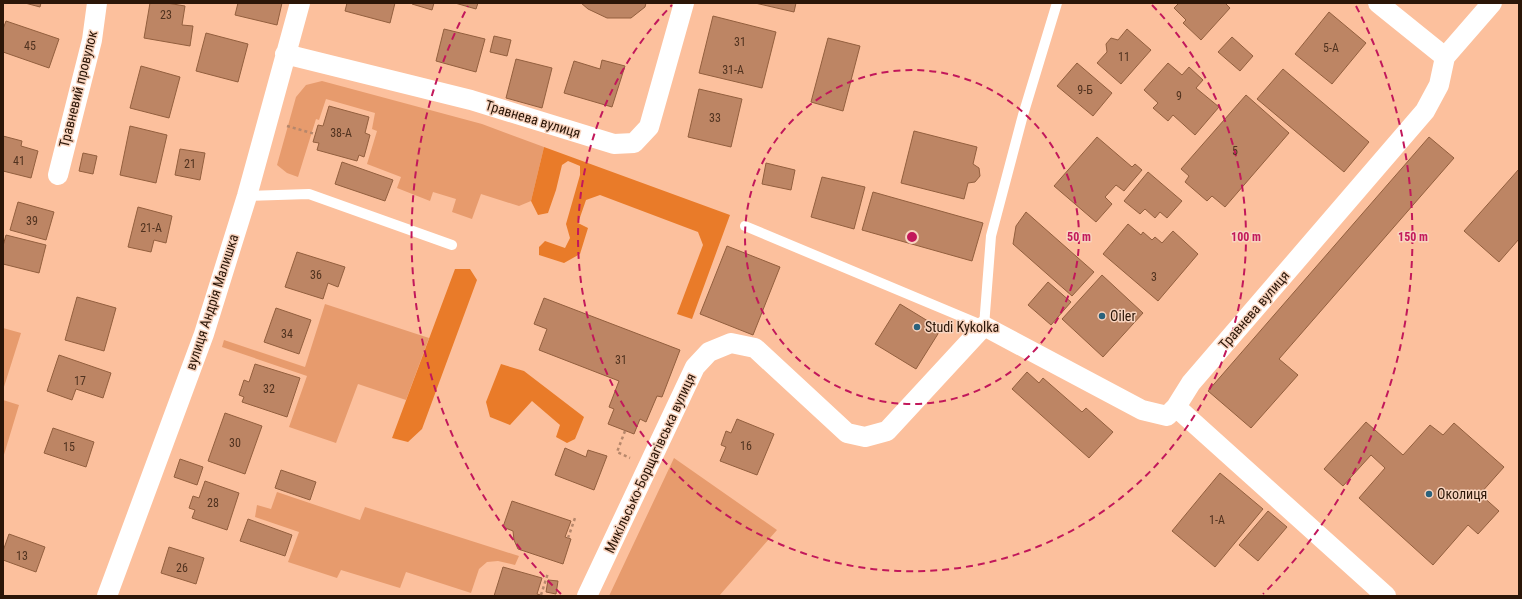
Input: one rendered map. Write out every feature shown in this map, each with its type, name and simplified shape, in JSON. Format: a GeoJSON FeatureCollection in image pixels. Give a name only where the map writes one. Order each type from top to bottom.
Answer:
{"type":"FeatureCollection","features":[{"type":"Feature","properties":{"kind":"street","name":"Травневий провулок"},"geometry":{"type":"LineString","coordinates":[[58,175],[92,40],[97,3]]}},
{"type":"Feature","properties":{"kind":"street","name":"вулиця Андрія Малишка"},"geometry":{"type":"LineString","coordinates":[[107,596],[204,334],[247,196],[300,3]]}},
{"type":"Feature","properties":{"kind":"street","name":"Травнева вулиця"},"geometry":{"type":"LineString","coordinates":[[285,54],[471,100],[614,144],[634,143],[649,127],[684,3]]}},
{"type":"Feature","properties":{"kind":"street"},"geometry":{"type":"LineString","coordinates":[[1378,3],[1445,57],[1492,3]]}},
{"type":"Feature","properties":{"kind":"street","name":"Травнева вулиця"},"geometry":{"type":"LineString","coordinates":[[1176,407],[1191,383],[1425,111],[1439,85],[1445,57]]}},
{"type":"Feature","properties":{"kind":"street"},"geometry":{"type":"LineString","coordinates":[[984,326],[1142,410],[1167,416],[1176,407],[1386,596]]}},
{"type":"Feature","properties":{"kind":"street","name":"Микільсько-Борщагівська вулиця"},"geometry":{"type":"LineString","coordinates":[[587,596],[695,368],[710,352],[731,343],[755,348],[847,433],[865,437],[887,431],[984,326]]}},
{"type":"Feature","properties":{"kind":"lane"},"geometry":{"type":"LineString","coordinates":[[746,226],[984,326],[992,236],[1023,115],[1057,3]]}},
{"type":"Feature","properties":{"kind":"lane"},"geometry":{"type":"LineString","coordinates":[[247,196],[309,194],[452,245]]}},
{"type":"Feature","properties":{"kind":"path"},"geometry":{"type":"LineString","coordinates":[[267,121],[316,134]]}},
{"type":"Feature","properties":{"kind":"path"},"geometry":{"type":"LineString","coordinates":[[617,452],[625,431]]}},
{"type":"Feature","properties":{"kind":"path"},"geometry":{"type":"LineString","coordinates":[[568,538],[575,518]]}},
{"type":"Feature","properties":{"kind":"path"},"geometry":{"type":"LineString","coordinates":[[541,595],[548,574]]}},
{"type":"Feature","properties":{"kind":"shaded area"},"geometry":{"type":"Polygon","coordinates":[[[322,81],[482,124],[544,147],[531,201],[519,206],[481,194],[472,219],[452,212],[456,199],[433,192],[430,201],[397,188],[401,177],[367,164],[377,131],[372,129],[375,113],[326,99],[319,120],[316,119],[298,177],[287,173],[277,165],[296,97],[306,85],[322,81]]]}},
{"type":"Feature","properties":{"kind":"shaded area"},"geometry":{"type":"Polygon","coordinates":[[[544,147],[730,215],[692,319],[677,314],[703,245],[698,232],[600,195],[586,200],[578,223],[588,228],[580,254],[564,263],[539,255],[539,247],[545,241],[565,248],[570,238],[566,224],[580,175],[580,166],[568,161],[562,165],[556,190],[548,213],[538,215],[531,201],[544,147]]]}},
{"type":"Feature","properties":{"kind":"shaded area"},"geometry":{"type":"Polygon","coordinates":[[[455,269],[470,269],[477,280],[422,429],[408,442],[392,438],[455,269]]]}},
{"type":"Feature","properties":{"kind":"shaded area"},"geometry":{"type":"Polygon","coordinates":[[[325,304],[429,338],[406,400],[358,384],[336,443],[289,427],[307,376],[222,347],[224,340],[305,367],[325,304]]]}},
{"type":"Feature","properties":{"kind":"shaded area"},"geometry":{"type":"Polygon","coordinates":[[[3,328],[21,333],[3,390],[3,328]]]}},
{"type":"Feature","properties":{"kind":"shaded area"},"geometry":{"type":"Polygon","coordinates":[[[501,364],[524,371],[584,417],[575,439],[567,443],[556,437],[560,425],[532,401],[510,425],[490,417],[486,402],[501,364]]]}},
{"type":"Feature","properties":{"kind":"shaded area"},"geometry":{"type":"Polygon","coordinates":[[[3,400],[19,405],[3,458],[3,400]]]}},
{"type":"Feature","properties":{"kind":"shaded area"},"geometry":{"type":"Polygon","coordinates":[[[674,458],[777,530],[719,596],[609,596],[674,458]]]}},
{"type":"Feature","properties":{"kind":"shaded area"},"geometry":{"type":"Polygon","coordinates":[[[277,492],[360,520],[365,507],[519,556],[515,565],[498,561],[487,562],[479,569],[471,593],[406,572],[400,588],[341,570],[337,578],[288,562],[299,532],[255,517],[257,505],[271,509],[277,492]]]}},
{"type":"Feature","properties":{"kind":"building"},"geometry":{"type":"Polygon","coordinates":[[[25,3],[41,3],[40,7],[25,3]]]}},
{"type":"Feature","properties":{"kind":"building"},"geometry":{"type":"Polygon","coordinates":[[[150,3],[167,3],[185,6],[182,25],[193,26],[190,46],[144,38],[150,3]]]}},
{"type":"Feature","properties":{"kind":"building"},"geometry":{"type":"Polygon","coordinates":[[[238,3],[282,3],[277,25],[235,15],[238,3]]]}},
{"type":"Feature","properties":{"kind":"building"},"geometry":{"type":"Polygon","coordinates":[[[347,3],[395,3],[390,23],[345,11],[347,3]]]}},
{"type":"Feature","properties":{"kind":"building"},"geometry":{"type":"Polygon","coordinates":[[[434,3],[432,10],[412,4],[434,3]]]}},
{"type":"Feature","properties":{"kind":"building"},"geometry":{"type":"Polygon","coordinates":[[[455,3],[478,3],[476,9],[455,3]]]}},
{"type":"Feature","properties":{"kind":"building"},"geometry":{"type":"Polygon","coordinates":[[[581,3],[646,3],[645,7],[631,18],[607,18],[588,9],[581,3]]]}},
{"type":"Feature","properties":{"kind":"building"},"geometry":{"type":"Polygon","coordinates":[[[755,3],[796,3],[794,12],[755,3]]]}},
{"type":"Feature","properties":{"kind":"building"},"geometry":{"type":"Polygon","coordinates":[[[1179,3],[1225,3],[1230,8],[1201,40],[1183,23],[1186,20],[1174,8],[1179,3]]]}},
{"type":"Feature","properties":{"kind":"building"},"geometry":{"type":"Polygon","coordinates":[[[1329,12],[1366,43],[1332,84],[1295,54],[1329,12]]]}},
{"type":"Feature","properties":{"kind":"building"},"geometry":{"type":"Polygon","coordinates":[[[713,16],[776,32],[762,88],[699,73],[713,16]]]}},
{"type":"Feature","properties":{"kind":"building"},"geometry":{"type":"Polygon","coordinates":[[[6,21],[59,39],[49,68],[3,52],[3,29],[6,21]]]}},
{"type":"Feature","properties":{"kind":"building"},"geometry":{"type":"Polygon","coordinates":[[[444,29],[485,39],[476,72],[436,61],[444,29]]]}},
{"type":"Feature","properties":{"kind":"building"},"geometry":{"type":"Polygon","coordinates":[[[1127,29],[1151,50],[1121,84],[1097,63],[1107,52],[1106,44],[1111,38],[1118,40],[1127,29]]]}},
{"type":"Feature","properties":{"kind":"building"},"geometry":{"type":"Polygon","coordinates":[[[206,33],[248,44],[238,82],[196,71],[206,33]]]}},
{"type":"Feature","properties":{"kind":"building"},"geometry":{"type":"Polygon","coordinates":[[[494,36],[511,40],[507,56],[490,52],[494,36]]]}},
{"type":"Feature","properties":{"kind":"building"},"geometry":{"type":"Polygon","coordinates":[[[1232,37],[1253,56],[1240,71],[1218,52],[1232,37]]]}},
{"type":"Feature","properties":{"kind":"building"},"geometry":{"type":"Polygon","coordinates":[[[828,38],[860,46],[843,111],[811,102],[828,38]]]}},
{"type":"Feature","properties":{"kind":"building"},"geometry":{"type":"Polygon","coordinates":[[[516,59],[552,68],[542,108],[506,98],[516,59]]]}},
{"type":"Feature","properties":{"kind":"building"},"geometry":{"type":"Polygon","coordinates":[[[602,60],[625,66],[612,107],[564,93],[574,61],[600,69],[602,60]]]}},
{"type":"Feature","properties":{"kind":"building"},"geometry":{"type":"Polygon","coordinates":[[[1077,63],[1112,93],[1093,116],[1057,86],[1077,63]]]}},
{"type":"Feature","properties":{"kind":"building"},"geometry":{"type":"Polygon","coordinates":[[[1168,63],[1182,75],[1189,67],[1203,80],[1196,88],[1219,107],[1195,135],[1173,115],[1168,121],[1153,108],[1158,103],[1144,90],[1168,63]]]}},
{"type":"Feature","properties":{"kind":"building"},"geometry":{"type":"Polygon","coordinates":[[[141,66],[180,77],[169,118],[130,108],[141,66]]]}},
{"type":"Feature","properties":{"kind":"building"},"geometry":{"type":"Polygon","coordinates":[[[1283,69],[1369,142],[1344,172],[1257,99],[1283,69]]]}},
{"type":"Feature","properties":{"kind":"building"},"geometry":{"type":"Polygon","coordinates":[[[699,89],[742,99],[731,147],[688,137],[699,89]]]}},
{"type":"Feature","properties":{"kind":"building"},"geometry":{"type":"Polygon","coordinates":[[[1246,95],[1289,133],[1225,207],[1212,196],[1207,201],[1185,182],[1189,176],[1181,169],[1246,95]]]}},
{"type":"Feature","properties":{"kind":"building"},"geometry":{"type":"Polygon","coordinates":[[[329,106],[369,117],[365,133],[370,135],[364,157],[359,155],[357,161],[317,150],[319,143],[313,142],[318,125],[323,126],[329,106]]]}},
{"type":"Feature","properties":{"kind":"building"},"geometry":{"type":"Polygon","coordinates":[[[130,126],[167,135],[156,183],[120,175],[130,126]]]}},
{"type":"Feature","properties":{"kind":"building"},"geometry":{"type":"Polygon","coordinates":[[[914,131],[977,147],[973,164],[979,168],[980,176],[975,182],[968,183],[964,199],[901,183],[914,131]]]}},
{"type":"Feature","properties":{"kind":"building"},"geometry":{"type":"Polygon","coordinates":[[[3,136],[22,141],[21,146],[38,151],[31,178],[3,171],[3,136]]]}},
{"type":"Feature","properties":{"kind":"building"},"geometry":{"type":"Polygon","coordinates":[[[1097,137],[1132,167],[1135,164],[1142,170],[1124,191],[1116,185],[1105,197],[1112,204],[1096,222],[1054,186],[1097,137]]]}},
{"type":"Feature","properties":{"kind":"building"},"geometry":{"type":"Polygon","coordinates":[[[1429,137],[1454,158],[1279,359],[1298,375],[1251,428],[1208,391],[1429,137]]]}},
{"type":"Feature","properties":{"kind":"building"},"geometry":{"type":"Polygon","coordinates":[[[180,149],[205,153],[200,180],[175,175],[180,149]]]}},
{"type":"Feature","properties":{"kind":"building"},"geometry":{"type":"Polygon","coordinates":[[[83,153],[97,156],[93,174],[79,171],[83,153]]]}},
{"type":"Feature","properties":{"kind":"building"},"geometry":{"type":"Polygon","coordinates":[[[342,162],[393,180],[385,201],[335,184],[342,162]]]}},
{"type":"Feature","properties":{"kind":"building"},"geometry":{"type":"Polygon","coordinates":[[[766,163],[795,170],[791,190],[762,184],[766,163]]]}},
{"type":"Feature","properties":{"kind":"building"},"geometry":{"type":"Polygon","coordinates":[[[1519,169],[1519,239],[1499,262],[1464,231],[1519,169]]]}},
{"type":"Feature","properties":{"kind":"building"},"geometry":{"type":"Polygon","coordinates":[[[1148,172],[1182,201],[1167,218],[1160,212],[1155,218],[1145,209],[1140,214],[1124,201],[1148,172]]]}},
{"type":"Feature","properties":{"kind":"building"},"geometry":{"type":"Polygon","coordinates":[[[822,177],[865,187],[854,229],[811,217],[822,177]]]}},
{"type":"Feature","properties":{"kind":"building"},"geometry":{"type":"Polygon","coordinates":[[[873,192],[983,223],[972,261],[862,230],[873,192]]]}},
{"type":"Feature","properties":{"kind":"building"},"geometry":{"type":"Polygon","coordinates":[[[18,202],[54,212],[46,240],[10,230],[18,202]]]}},
{"type":"Feature","properties":{"kind":"building"},"geometry":{"type":"Polygon","coordinates":[[[138,207],[172,216],[166,243],[154,240],[151,252],[128,247],[138,207]]]}},
{"type":"Feature","properties":{"kind":"building"},"geometry":{"type":"Polygon","coordinates":[[[1026,212],[1094,272],[1072,296],[1013,244],[1016,226],[1026,212]]]}},
{"type":"Feature","properties":{"kind":"building"},"geometry":{"type":"Polygon","coordinates":[[[1128,224],[1141,235],[1143,232],[1152,240],[1155,237],[1162,243],[1173,231],[1198,254],[1158,301],[1103,254],[1128,224]]]}},
{"type":"Feature","properties":{"kind":"building"},"geometry":{"type":"Polygon","coordinates":[[[6,235],[46,245],[39,273],[3,264],[3,246],[6,235]]]}},
{"type":"Feature","properties":{"kind":"building"},"geometry":{"type":"Polygon","coordinates":[[[727,246],[780,267],[753,335],[700,314],[727,246]]]}},
{"type":"Feature","properties":{"kind":"building"},"geometry":{"type":"Polygon","coordinates":[[[297,252],[345,267],[338,287],[328,283],[323,299],[285,287],[297,252]]]}},
{"type":"Feature","properties":{"kind":"building","name":"Oiler"},"geometry":{"type":"Polygon","coordinates":[[[1102,275],[1143,313],[1103,357],[1062,319],[1102,275]]]}},
{"type":"Feature","properties":{"kind":"building"},"geometry":{"type":"Polygon","coordinates":[[[1048,282],[1071,302],[1051,325],[1028,305],[1048,282]]]}},
{"type":"Feature","properties":{"kind":"building"},"geometry":{"type":"Polygon","coordinates":[[[77,297],[116,308],[104,351],[65,340],[77,297]]]}},
{"type":"Feature","properties":{"kind":"building"},"geometry":{"type":"Polygon","coordinates":[[[544,298],[680,350],[662,397],[657,396],[646,422],[640,419],[634,434],[608,424],[614,409],[609,407],[619,381],[539,350],[547,329],[534,324],[544,298]]]}},
{"type":"Feature","properties":{"kind":"building"},"geometry":{"type":"Polygon","coordinates":[[[900,304],[941,329],[916,369],[875,344],[900,304]]]}},
{"type":"Feature","properties":{"kind":"building"},"geometry":{"type":"Polygon","coordinates":[[[276,308],[311,320],[299,354],[264,342],[276,308]]]}},
{"type":"Feature","properties":{"kind":"building"},"geometry":{"type":"Polygon","coordinates":[[[59,355],[111,373],[103,398],[76,389],[72,400],[47,391],[59,355]]]}},
{"type":"Feature","properties":{"kind":"building"},"geometry":{"type":"Polygon","coordinates":[[[255,364],[300,378],[287,417],[242,402],[244,397],[239,395],[244,380],[249,382],[255,364]]]}},
{"type":"Feature","properties":{"kind":"building"},"geometry":{"type":"Polygon","coordinates":[[[1027,372],[1039,383],[1043,378],[1082,412],[1086,408],[1113,432],[1089,458],[1012,389],[1027,372]]]}},
{"type":"Feature","properties":{"kind":"building"},"geometry":{"type":"Polygon","coordinates":[[[225,413],[262,426],[245,474],[208,461],[225,413]]]}},
{"type":"Feature","properties":{"kind":"building"},"geometry":{"type":"Polygon","coordinates":[[[737,419],[774,434],[757,475],[720,461],[726,447],[721,445],[726,431],[731,433],[737,419]]]}},
{"type":"Feature","properties":{"kind":"building"},"geometry":{"type":"Polygon","coordinates":[[[1366,422],[1403,455],[1430,425],[1443,435],[1454,423],[1504,467],[1480,494],[1499,511],[1478,534],[1468,525],[1433,565],[1359,498],[1385,468],[1371,455],[1343,486],[1324,469],[1366,422]]]}},
{"type":"Feature","properties":{"kind":"building"},"geometry":{"type":"Polygon","coordinates":[[[53,428],[94,442],[86,467],[44,453],[53,428]]]}},
{"type":"Feature","properties":{"kind":"building"},"geometry":{"type":"Polygon","coordinates":[[[565,448],[586,457],[588,450],[607,456],[594,490],[555,475],[565,448]]]}},
{"type":"Feature","properties":{"kind":"building"},"geometry":{"type":"Polygon","coordinates":[[[180,459],[203,467],[197,485],[174,477],[180,459]]]}},
{"type":"Feature","properties":{"kind":"building"},"geometry":{"type":"Polygon","coordinates":[[[281,470],[316,482],[310,500],[275,488],[281,470]]]}},
{"type":"Feature","properties":{"kind":"building"},"geometry":{"type":"Polygon","coordinates":[[[1220,473],[1263,509],[1215,567],[1172,531],[1220,473]]]}},
{"type":"Feature","properties":{"kind":"building"},"geometry":{"type":"Polygon","coordinates":[[[205,481],[239,493],[227,530],[192,518],[195,510],[189,508],[193,496],[199,498],[205,481]]]}},
{"type":"Feature","properties":{"kind":"building"},"geometry":{"type":"Polygon","coordinates":[[[512,501],[571,521],[565,537],[571,539],[563,564],[518,549],[514,540],[513,531],[503,527],[512,501]]]}},
{"type":"Feature","properties":{"kind":"building"},"geometry":{"type":"Polygon","coordinates":[[[1268,511],[1287,527],[1258,561],[1239,545],[1268,511]]]}},
{"type":"Feature","properties":{"kind":"building"},"geometry":{"type":"Polygon","coordinates":[[[248,519],[292,535],[285,556],[240,541],[248,519]]]}},
{"type":"Feature","properties":{"kind":"building"},"geometry":{"type":"Polygon","coordinates":[[[9,534],[45,547],[36,572],[3,560],[3,551],[9,534]]]}},
{"type":"Feature","properties":{"kind":"building"},"geometry":{"type":"Polygon","coordinates":[[[169,547],[204,558],[196,584],[161,573],[169,547]]]}},
{"type":"Feature","properties":{"kind":"building"},"geometry":{"type":"Polygon","coordinates":[[[503,567],[542,578],[537,594],[544,596],[494,596],[503,567]]]}},
{"type":"Feature","properties":{"kind":"building"},"geometry":{"type":"Polygon","coordinates":[[[548,580],[558,581],[556,594],[546,592],[548,580]]]}},
{"type":"Feature","properties":{"kind":"place","name":"Oiler"},"geometry":{"type":"Point","coordinates":[1102,316]}},
{"type":"Feature","properties":{"kind":"place","name":"Studi Kykolka"},"geometry":{"type":"Point","coordinates":[917,327]}},
{"type":"Feature","properties":{"kind":"place","name":"Околиця"},"geometry":{"type":"Point","coordinates":[1429,494]}}]}
